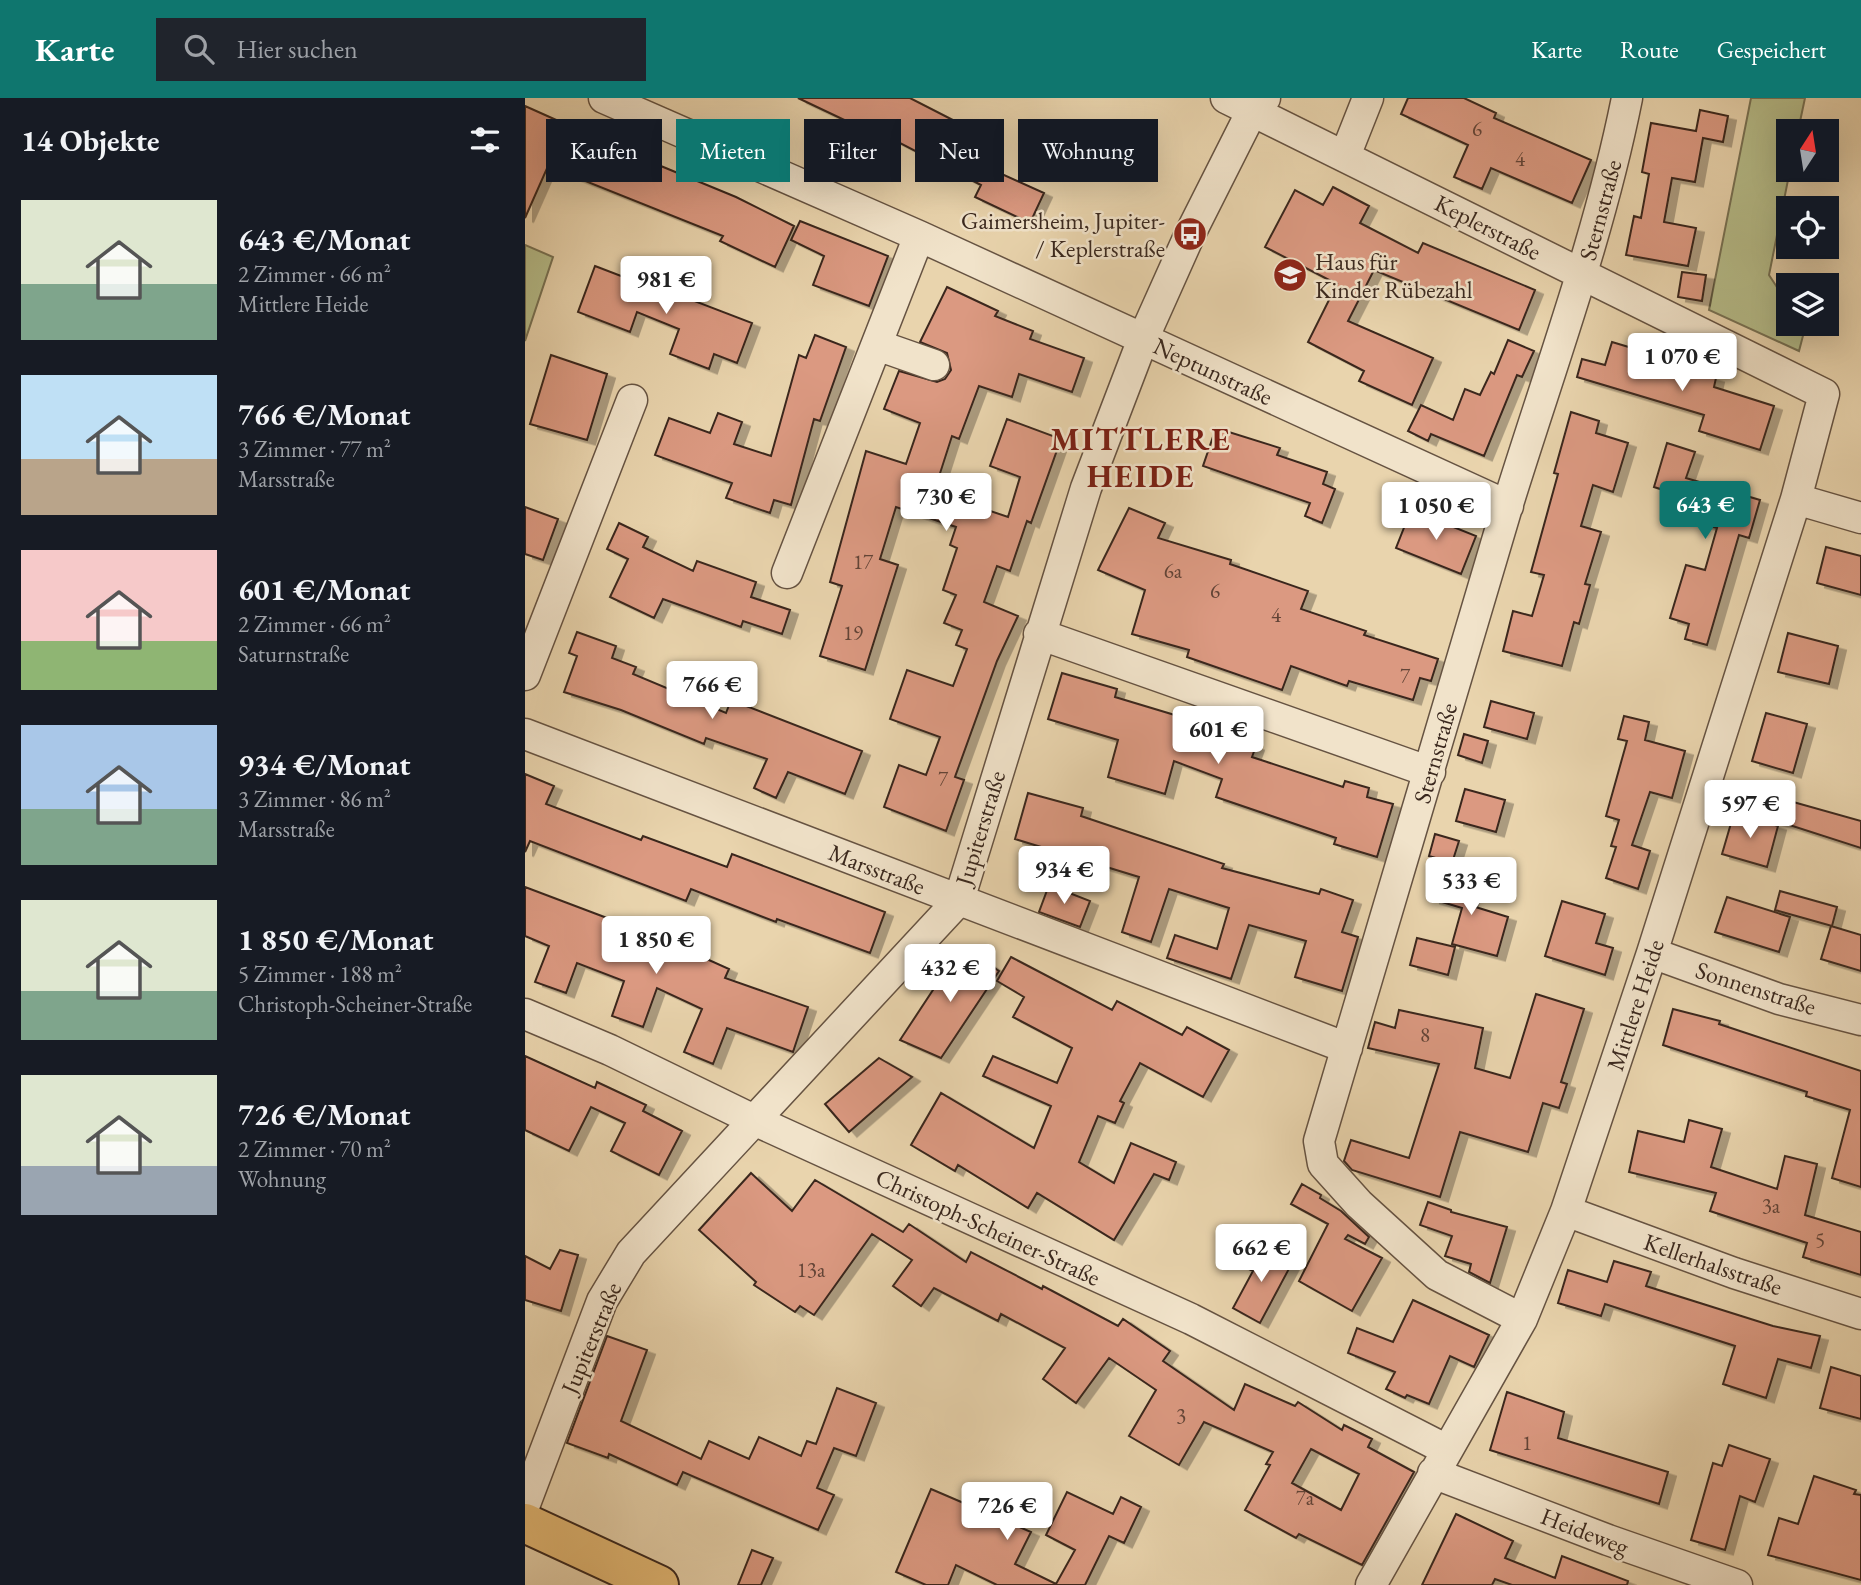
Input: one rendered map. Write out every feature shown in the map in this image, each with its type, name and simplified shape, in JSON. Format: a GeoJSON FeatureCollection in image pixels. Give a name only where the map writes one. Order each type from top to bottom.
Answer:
{"type":"FeatureCollection","features":[{"type":"Feature","properties":{"kind":"main road"},"geometry":{"type":"LineString","coordinates":[[525,1523],[659,1585]]}},
{"type":"Feature","properties":{"kind":"street","name":"Neptunstraße"},"geometry":{"type":"LineString","coordinates":[[604,98],[919,236],[1508,506]]}},
{"type":"Feature","properties":{"kind":"street"},"geometry":{"type":"LineString","coordinates":[[1345,156],[1367,98]]}},
{"type":"Feature","properties":{"kind":"street","name":"Sternstraße"},"geometry":{"type":"LineString","coordinates":[[1522,1319],[1437,1275],[1359,1204],[1323,1164],[1319,1141],[1508,506],[1582,274],[1616,150],[1627,98]]}},
{"type":"Feature","properties":{"kind":"street","name":"Keplerstraße"},"geometry":{"type":"LineString","coordinates":[[1247,102],[1345,156],[1824,394]]}},
{"type":"Feature","properties":{"kind":"street","name":"Jupiterstraße"},"geometry":{"type":"LineString","coordinates":[[525,1504],[602,1301],[631,1253],[958,900],[1086,488],[1143,339],[1247,102]]}},
{"type":"Feature","properties":{"kind":"street"},"geometry":{"type":"LineString","coordinates":[[787,573],[919,236]]}},
{"type":"Feature","properties":{"kind":"street"},"geometry":{"type":"LineString","coordinates":[[877,345],[934,365]]}},
{"type":"Feature","properties":{"kind":"street","name":"Mittlere Heide"},"geometry":{"type":"LineString","coordinates":[[1371,1585],[1522,1319],[1566,1211],[1652,953],[1796,499],[1824,394]]}},
{"type":"Feature","properties":{"kind":"street"},"geometry":{"type":"LineString","coordinates":[[525,675],[632,400]]}},
{"type":"Feature","properties":{"kind":"street"},"geometry":{"type":"LineString","coordinates":[[1796,499],[1861,518]]}},
{"type":"Feature","properties":{"kind":"street"},"geometry":{"type":"LineString","coordinates":[[1039,634],[1430,772]]}},
{"type":"Feature","properties":{"kind":"street","name":"Marsstraße"},"geometry":{"type":"LineString","coordinates":[[525,734],[1347,1048]]}},
{"type":"Feature","properties":{"kind":"street","name":"Sonnenstraße"},"geometry":{"type":"LineString","coordinates":[[1652,953],[1779,999],[1861,1020]]}},
{"type":"Feature","properties":{"kind":"street","name":"Christoph-Scheiner-Straße"},"geometry":{"type":"LineString","coordinates":[[525,1014],[610,1050],[756,1121],[1191,1319],[1440,1461]]}},
{"type":"Feature","properties":{"kind":"street","name":"Kellerhalsstraße"},"geometry":{"type":"LineString","coordinates":[[1566,1211],[1734,1273],[1861,1314]]}},
{"type":"Feature","properties":{"kind":"street","name":"Heideweg"},"geometry":{"type":"LineString","coordinates":[[1440,1461],[1608,1540],[1737,1585]]}},
{"type":"Feature","properties":{"kind":"green space"},"geometry":{"type":"Polygon","coordinates":[[[1751,98],[1805,98],[1801,119],[1776,119],[1776,182],[1788,182],[1785,196],[1776,196],[1776,240],[1769,275],[1776,286],[1776,336],[1803,336],[1799,351],[1709,310],[1751,98]]]}},
{"type":"Feature","properties":{"kind":"green space"},"geometry":{"type":"Polygon","coordinates":[[[525,245],[553,257],[525,341],[525,245]]]}},
{"type":"Feature","properties":{"kind":"building"},"geometry":{"type":"Polygon","coordinates":[[[798,98],[910,98],[951,119],[915,119],[915,151],[901,143],[901,119],[842,119],[798,98]]]}},
{"type":"Feature","properties":{"kind":"building"},"geometry":{"type":"Polygon","coordinates":[[[1408,98],[1464,98],[1496,113],[1494,118],[1591,160],[1572,203],[1491,168],[1482,189],[1454,177],[1468,145],[1401,114],[1408,98]]]}},
{"type":"Feature","properties":{"kind":"building"},"geometry":{"type":"Polygon","coordinates":[[[525,106],[554,119],[546,119],[546,171],[525,218],[525,106]]]}},
{"type":"Feature","properties":{"kind":"building"},"geometry":{"type":"Polygon","coordinates":[[[1700,110],[1728,116],[1723,142],[1703,138],[1695,182],[1672,178],[1664,222],[1696,228],[1688,266],[1626,255],[1634,216],[1641,218],[1649,174],[1642,172],[1651,123],[1696,131],[1700,110]]]}},
{"type":"Feature","properties":{"kind":"building"},"geometry":{"type":"Polygon","coordinates":[[[662,166],[676,172],[676,182],[700,182],[794,226],[775,267],[720,241],[723,236],[588,182],[662,182],[662,166]]]}},
{"type":"Feature","properties":{"kind":"building"},"geometry":{"type":"Polygon","coordinates":[[[1004,175],[1044,193],[1030,223],[975,197],[981,185],[975,182],[1004,182],[1004,175]]]}},
{"type":"Feature","properties":{"kind":"building"},"geometry":{"type":"Polygon","coordinates":[[[1333,187],[1369,206],[1360,223],[1418,253],[1423,243],[1535,290],[1519,330],[1374,270],[1348,321],[1433,358],[1412,405],[1359,381],[1364,371],[1308,342],[1337,284],[1265,247],[1295,190],[1323,205],[1333,187]]]}},
{"type":"Feature","properties":{"kind":"building"},"geometry":{"type":"Polygon","coordinates":[[[800,221],[888,256],[869,306],[813,285],[824,256],[791,240],[800,221]]]}},
{"type":"Feature","properties":{"kind":"building"},"geometry":{"type":"Polygon","coordinates":[[[595,266],[647,286],[652,274],[679,285],[676,294],[752,323],[737,363],[714,354],[709,369],[670,354],[679,329],[637,312],[630,332],[578,312],[595,266]]]}},
{"type":"Feature","properties":{"kind":"building"},"geometry":{"type":"Polygon","coordinates":[[[1682,272],[1706,275],[1702,301],[1678,297],[1682,272]]]}},
{"type":"Feature","properties":{"kind":"building"},"geometry":{"type":"Polygon","coordinates":[[[947,287],[998,311],[995,316],[1033,331],[1030,339],[1084,358],[1072,392],[1019,374],[1012,397],[979,386],[959,439],[952,436],[934,492],[1008,517],[1020,477],[990,466],[1007,419],[1061,439],[1031,523],[1027,521],[1010,571],[997,566],[984,602],[1018,616],[997,661],[955,777],[964,780],[946,831],[884,807],[899,765],[926,775],[940,737],[890,719],[907,670],[953,686],[967,649],[956,645],[962,630],[944,623],[956,595],[943,590],[957,548],[950,545],[956,527],[896,507],[880,559],[898,565],[865,670],[820,656],[842,586],[830,582],[866,451],[906,464],[920,423],[884,409],[899,371],[937,382],[945,379],[951,370],[947,353],[920,342],[947,287]]]}},
{"type":"Feature","properties":{"kind":"building"},"geometry":{"type":"Polygon","coordinates":[[[815,335],[846,347],[820,421],[814,419],[791,505],[774,500],[770,513],[726,498],[732,483],[655,455],[669,418],[710,433],[718,413],[742,422],[734,444],[771,456],[799,355],[806,358],[815,335]]]}},
{"type":"Feature","properties":{"kind":"building"},"geometry":{"type":"Polygon","coordinates":[[[1508,340],[1534,351],[1522,377],[1517,375],[1484,456],[1431,434],[1428,441],[1408,431],[1421,405],[1453,420],[1465,389],[1480,395],[1491,372],[1494,374],[1508,340]]]}},
{"type":"Feature","properties":{"kind":"building"},"geometry":{"type":"Polygon","coordinates":[[[1612,342],[1682,363],[1681,368],[1716,378],[1714,387],[1774,406],[1760,450],[1699,431],[1704,415],[1577,377],[1582,359],[1605,365],[1612,342]]]}},
{"type":"Feature","properties":{"kind":"building"},"geometry":{"type":"Polygon","coordinates":[[[551,355],[607,374],[587,440],[530,424],[551,355]]]}},
{"type":"Feature","properties":{"kind":"building"},"geometry":{"type":"Polygon","coordinates":[[[1571,412],[1599,421],[1596,433],[1628,443],[1613,492],[1593,485],[1581,526],[1601,532],[1585,584],[1590,585],[1579,624],[1574,622],[1562,666],[1503,651],[1513,611],[1532,616],[1544,575],[1531,572],[1558,474],[1554,473],[1571,412]]]}},
{"type":"Feature","properties":{"kind":"building"},"geometry":{"type":"Polygon","coordinates":[[[1216,428],[1280,448],[1277,455],[1327,472],[1323,484],[1335,489],[1322,523],[1305,516],[1310,503],[1203,466],[1216,428]]]}},
{"type":"Feature","properties":{"kind":"building"},"geometry":{"type":"Polygon","coordinates":[[[1667,443],[1695,452],[1686,478],[1760,500],[1749,538],[1739,535],[1707,645],[1685,639],[1689,624],[1670,618],[1686,565],[1705,570],[1717,528],[1691,520],[1697,501],[1654,487],[1667,443]]]}},
{"type":"Feature","properties":{"kind":"building"},"geometry":{"type":"Polygon","coordinates":[[[525,507],[558,519],[543,560],[525,554],[525,507]]]}},
{"type":"Feature","properties":{"kind":"building"},"geometry":{"type":"Polygon","coordinates":[[[1129,508],[1165,523],[1158,538],[1231,560],[1230,564],[1308,591],[1301,609],[1366,631],[1364,635],[1438,659],[1431,681],[1420,678],[1413,700],[1349,681],[1347,686],[1291,666],[1282,690],[1187,657],[1189,650],[1132,634],[1145,590],[1098,570],[1129,508]]]}},
{"type":"Feature","properties":{"kind":"building"},"geometry":{"type":"Polygon","coordinates":[[[1411,510],[1476,536],[1461,574],[1396,548],[1411,510]]]}},
{"type":"Feature","properties":{"kind":"building"},"geometry":{"type":"Polygon","coordinates":[[[619,523],[648,537],[643,547],[693,571],[697,561],[756,582],[751,597],[790,610],[782,634],[743,621],[741,627],[663,599],[654,618],[610,597],[628,559],[607,549],[619,523]]]}},
{"type":"Feature","properties":{"kind":"building"},"geometry":{"type":"Polygon","coordinates":[[[1826,547],[1861,556],[1861,595],[1817,583],[1826,547]]]}},
{"type":"Feature","properties":{"kind":"building"},"geometry":{"type":"Polygon","coordinates":[[[577,632],[616,646],[612,658],[636,667],[633,674],[726,713],[731,700],[862,751],[845,794],[788,772],[776,798],[754,788],[767,759],[706,738],[704,744],[621,710],[564,692],[577,656],[569,653],[577,632]]]}},
{"type":"Feature","properties":{"kind":"building"},"geometry":{"type":"Polygon","coordinates":[[[1788,633],[1838,646],[1829,684],[1778,672],[1788,633]]]}},
{"type":"Feature","properties":{"kind":"building"},"geometry":{"type":"Polygon","coordinates":[[[1062,673],[1117,689],[1115,697],[1198,722],[1256,746],[1252,757],[1343,787],[1345,781],[1369,788],[1367,797],[1393,804],[1377,857],[1334,844],[1336,838],[1216,797],[1222,779],[1174,761],[1165,794],[1108,777],[1118,740],[1048,719],[1062,673]]]}},
{"type":"Feature","properties":{"kind":"building"},"geometry":{"type":"Polygon","coordinates":[[[1491,701],[1534,713],[1527,739],[1484,727],[1491,701]]]}},
{"type":"Feature","properties":{"kind":"building"},"geometry":{"type":"Polygon","coordinates":[[[1766,713],[1807,724],[1793,773],[1752,761],[1766,713]]]}},
{"type":"Feature","properties":{"kind":"building"},"geometry":{"type":"Polygon","coordinates":[[[1624,716],[1649,722],[1645,740],[1685,751],[1672,798],[1650,792],[1632,845],[1650,851],[1638,889],[1606,878],[1616,847],[1611,846],[1619,820],[1606,816],[1627,741],[1618,739],[1624,716]]]}},
{"type":"Feature","properties":{"kind":"building"},"geometry":{"type":"Polygon","coordinates":[[[1464,734],[1488,741],[1482,763],[1458,755],[1464,734]]]}},
{"type":"Feature","properties":{"kind":"building"},"geometry":{"type":"Polygon","coordinates":[[[525,774],[554,786],[546,804],[641,840],[643,836],[727,867],[732,854],[885,912],[870,953],[777,919],[776,922],[691,889],[686,901],[530,841],[525,852],[525,774]]]}},
{"type":"Feature","properties":{"kind":"building"},"geometry":{"type":"Polygon","coordinates":[[[1465,789],[1505,800],[1496,832],[1456,821],[1465,789]]]}},
{"type":"Feature","properties":{"kind":"building"},"geometry":{"type":"Polygon","coordinates":[[[1028,793],[1083,808],[1081,816],[1224,864],[1222,868],[1319,894],[1321,889],[1353,900],[1342,932],[1358,937],[1342,991],[1295,977],[1306,941],[1249,925],[1231,979],[1167,958],[1175,935],[1217,949],[1229,908],[1169,889],[1151,942],[1122,932],[1139,877],[1015,839],[1028,793]]]}},
{"type":"Feature","properties":{"kind":"building"},"geometry":{"type":"Polygon","coordinates":[[[1779,798],[1861,821],[1861,848],[1774,820],[1779,798]]]}},
{"type":"Feature","properties":{"kind":"building"},"geometry":{"type":"Polygon","coordinates":[[[1734,813],[1778,826],[1767,867],[1722,854],[1734,813]]]}},
{"type":"Feature","properties":{"kind":"building"},"geometry":{"type":"Polygon","coordinates":[[[1435,834],[1459,841],[1452,863],[1429,856],[1435,834]]]}},
{"type":"Feature","properties":{"kind":"building"},"geometry":{"type":"Polygon","coordinates":[[[1439,874],[1475,884],[1469,905],[1508,917],[1497,956],[1452,944],[1462,908],[1432,899],[1439,874]]]}},
{"type":"Feature","properties":{"kind":"building"},"geometry":{"type":"Polygon","coordinates":[[[1049,885],[1090,901],[1080,927],[1039,912],[1049,885]]]}},
{"type":"Feature","properties":{"kind":"building"},"geometry":{"type":"Polygon","coordinates":[[[525,887],[660,938],[729,969],[725,978],[808,1007],[793,1052],[727,1028],[713,1064],[684,1052],[702,1009],[657,988],[643,1027],[612,1016],[624,981],[577,963],[566,993],[535,982],[549,946],[525,936],[525,887]]]}},
{"type":"Feature","properties":{"kind":"building"},"geometry":{"type":"Polygon","coordinates":[[[1780,891],[1837,907],[1832,926],[1775,910],[1780,891]]]}},
{"type":"Feature","properties":{"kind":"building"},"geometry":{"type":"Polygon","coordinates":[[[1727,897],[1790,917],[1779,952],[1715,932],[1727,897]]]}},
{"type":"Feature","properties":{"kind":"building"},"geometry":{"type":"Polygon","coordinates":[[[1562,901],[1605,914],[1596,943],[1613,948],[1605,975],[1545,956],[1562,901]]]}},
{"type":"Feature","properties":{"kind":"building"},"geometry":{"type":"Polygon","coordinates":[[[1831,926],[1861,935],[1861,971],[1821,959],[1831,926]]]}},
{"type":"Feature","properties":{"kind":"building"},"geometry":{"type":"Polygon","coordinates":[[[1417,938],[1455,947],[1448,975],[1410,965],[1417,938]]]}},
{"type":"Feature","properties":{"kind":"building"},"geometry":{"type":"Polygon","coordinates":[[[962,946],[999,971],[941,1058],[900,1040],[962,946]]]}},
{"type":"Feature","properties":{"kind":"building"},"geometry":{"type":"Polygon","coordinates":[[[1011,957],[1112,1010],[1117,1001],[1182,1035],[1187,1027],[1229,1050],[1203,1097],[1140,1063],[1120,1101],[1124,1103],[1115,1123],[1098,1116],[1079,1162],[1114,1183],[1131,1143],[1176,1162],[1169,1180],[1154,1174],[1114,1240],[1037,1193],[1028,1208],[958,1165],[955,1171],[911,1145],[941,1093],[1034,1148],[1051,1106],[983,1076],[993,1056],[1057,1083],[1072,1048],[1013,1017],[1024,997],[997,981],[1011,957]]]}},
{"type":"Feature","properties":{"kind":"building"},"geometry":{"type":"Polygon","coordinates":[[[1536,994],[1584,1009],[1561,1082],[1567,1084],[1559,1108],[1543,1103],[1528,1152],[1460,1132],[1440,1197],[1352,1170],[1344,1161],[1351,1140],[1409,1158],[1439,1064],[1368,1048],[1375,1022],[1395,1028],[1399,1010],[1483,1028],[1475,1068],[1510,1078],[1536,994]]]}},
{"type":"Feature","properties":{"kind":"building"},"geometry":{"type":"Polygon","coordinates":[[[1673,1009],[1720,1021],[1719,1024],[1861,1071],[1861,1187],[1832,1178],[1850,1110],[1806,1096],[1807,1092],[1663,1045],[1673,1009]]]}},
{"type":"Feature","properties":{"kind":"building"},"geometry":{"type":"Polygon","coordinates":[[[525,1056],[595,1088],[597,1082],[646,1105],[643,1111],[682,1131],[659,1175],[611,1151],[625,1123],[591,1107],[569,1151],[525,1130],[525,1056]]]}},
{"type":"Feature","properties":{"kind":"building"},"geometry":{"type":"Polygon","coordinates":[[[879,1058],[912,1077],[849,1132],[825,1104],[879,1058]]]}},
{"type":"Feature","properties":{"kind":"building"},"geometry":{"type":"Polygon","coordinates":[[[1689,1120],[1722,1129],[1711,1167],[1777,1189],[1785,1156],[1817,1164],[1805,1215],[1861,1232],[1861,1275],[1803,1257],[1807,1243],[1710,1211],[1716,1193],[1629,1172],[1638,1131],[1684,1142],[1689,1120]]]}},
{"type":"Feature","properties":{"kind":"building"},"geometry":{"type":"Polygon","coordinates":[[[751,1173],[792,1211],[815,1180],[903,1232],[909,1224],[966,1262],[971,1252],[1118,1326],[1123,1319],[1170,1351],[1163,1361],[1234,1410],[1245,1384],[1295,1406],[1298,1402],[1342,1430],[1344,1425],[1372,1439],[1368,1447],[1414,1472],[1362,1565],[1299,1534],[1296,1538],[1245,1510],[1270,1465],[1266,1464],[1273,1452],[1204,1422],[1179,1465],[1129,1436],[1156,1390],[1109,1358],[1076,1403],[1043,1379],[1065,1348],[1001,1314],[998,1321],[934,1288],[921,1306],[893,1286],[912,1260],[872,1234],[814,1315],[800,1306],[795,1312],[754,1285],[756,1282],[699,1230],[751,1173]],[[1311,1449],[1292,1483],[1341,1510],[1359,1474],[1311,1449]]]}},
{"type":"Feature","properties":{"kind":"building"},"geometry":{"type":"Polygon","coordinates":[[[1302,1184],[1321,1195],[1320,1198],[1341,1211],[1369,1237],[1365,1244],[1348,1235],[1345,1239],[1382,1258],[1352,1311],[1299,1281],[1328,1224],[1291,1204],[1302,1184]]]}},
{"type":"Feature","properties":{"kind":"building"},"geometry":{"type":"Polygon","coordinates":[[[1428,1202],[1451,1212],[1507,1227],[1490,1283],[1469,1272],[1471,1264],[1445,1256],[1452,1236],[1420,1225],[1428,1202]]]}},
{"type":"Feature","properties":{"kind":"building"},"geometry":{"type":"Polygon","coordinates":[[[1258,1246],[1291,1265],[1260,1323],[1233,1308],[1253,1271],[1245,1267],[1258,1246]]]}},
{"type":"Feature","properties":{"kind":"building"},"geometry":{"type":"Polygon","coordinates":[[[560,1250],[578,1255],[561,1311],[525,1300],[525,1256],[550,1269],[560,1250]]]}},
{"type":"Feature","properties":{"kind":"building"},"geometry":{"type":"Polygon","coordinates":[[[1614,1261],[1651,1272],[1646,1286],[1773,1326],[1820,1336],[1811,1368],[1778,1359],[1766,1398],[1723,1384],[1735,1346],[1605,1304],[1601,1316],[1558,1303],[1568,1270],[1607,1282],[1614,1261]]]}},
{"type":"Feature","properties":{"kind":"building"},"geometry":{"type":"Polygon","coordinates":[[[1413,1300],[1489,1335],[1474,1367],[1450,1356],[1429,1404],[1407,1395],[1405,1398],[1386,1389],[1395,1372],[1348,1353],[1357,1328],[1393,1342],[1413,1300]]]}},
{"type":"Feature","properties":{"kind":"building"},"geometry":{"type":"Polygon","coordinates":[[[607,1336],[647,1350],[621,1421],[701,1459],[709,1441],[749,1459],[759,1437],[801,1456],[807,1441],[816,1444],[837,1388],[876,1403],[856,1456],[834,1448],[817,1488],[834,1495],[818,1530],[683,1472],[677,1485],[609,1454],[608,1458],[567,1443],[607,1336]]]}},
{"type":"Feature","properties":{"kind":"building"},"geometry":{"type":"Polygon","coordinates":[[[1831,1367],[1861,1376],[1861,1419],[1820,1408],[1831,1367]]]}},
{"type":"Feature","properties":{"kind":"building"},"geometry":{"type":"Polygon","coordinates":[[[1507,1392],[1564,1412],[1558,1438],[1668,1472],[1659,1504],[1490,1450],[1507,1392]]]}},
{"type":"Feature","properties":{"kind":"building"},"geometry":{"type":"Polygon","coordinates":[[[1729,1445],[1770,1459],[1755,1502],[1740,1496],[1725,1550],[1691,1540],[1713,1463],[1722,1466],[1729,1445]]]}},
{"type":"Feature","properties":{"kind":"building"},"geometry":{"type":"Polygon","coordinates":[[[1814,1476],[1856,1490],[1854,1494],[1861,1495],[1861,1580],[1768,1555],[1779,1518],[1798,1524],[1814,1476]]]}},
{"type":"Feature","properties":{"kind":"building"},"geometry":{"type":"Polygon","coordinates":[[[931,1489],[1031,1532],[1015,1564],[1056,1584],[1075,1550],[1046,1535],[1067,1492],[1113,1514],[1121,1497],[1141,1507],[1124,1543],[1109,1536],[1085,1585],[997,1585],[956,1565],[948,1585],[926,1585],[896,1572],[931,1489]]]}},
{"type":"Feature","properties":{"kind":"building"},"geometry":{"type":"Polygon","coordinates":[[[1456,1514],[1513,1541],[1505,1558],[1555,1578],[1562,1556],[1628,1581],[1627,1585],[1512,1585],[1495,1579],[1492,1585],[1422,1585],[1456,1514]]]}},
{"type":"Feature","properties":{"kind":"building"},"geometry":{"type":"Polygon","coordinates":[[[752,1550],[773,1558],[761,1585],[738,1585],[752,1550]]]}},
{"type":"Feature","properties":{"kind":"place","name":"Gaimersheim, Jupiter- / Keplerstraße"},"geometry":{"type":"Point","coordinates":[1190,234]}},
{"type":"Feature","properties":{"kind":"place","name":"Haus für Kinder Rübezahl"},"geometry":{"type":"Point","coordinates":[1290,275]}},
{"type":"Feature","properties":{"kind":"district","name":"MITTLERE HEIDE"},"geometry":{"type":"Point","coordinates":[1141,458]}}]}
